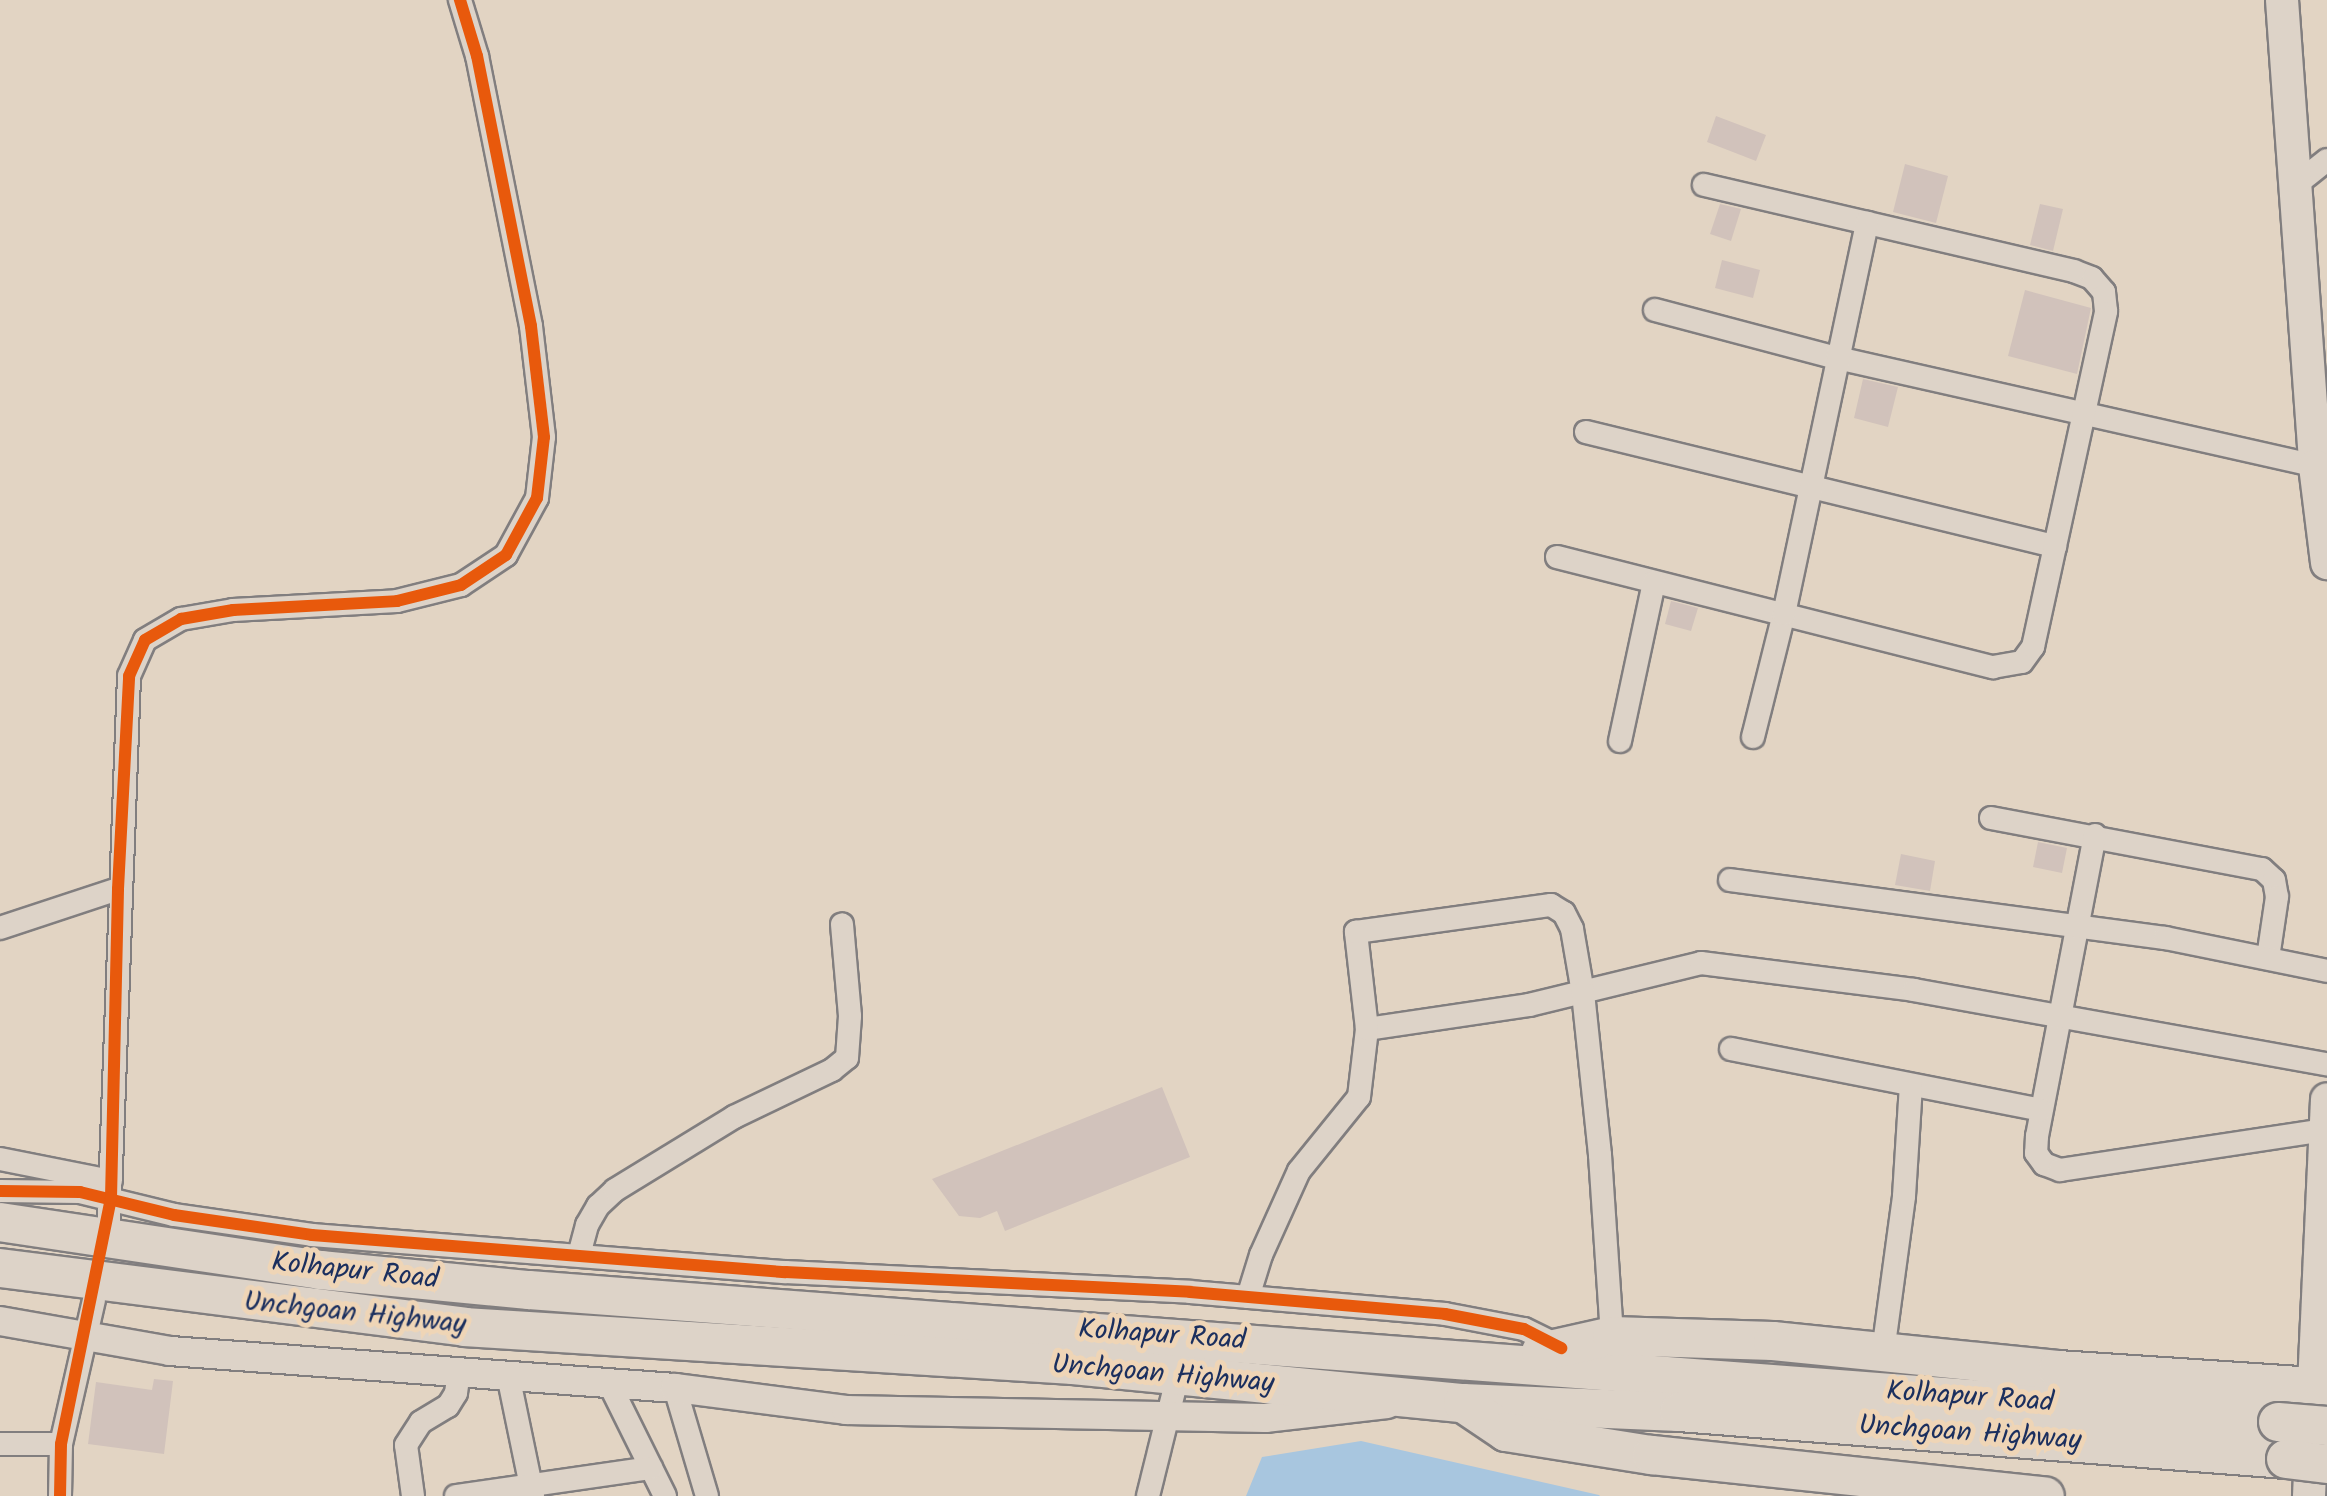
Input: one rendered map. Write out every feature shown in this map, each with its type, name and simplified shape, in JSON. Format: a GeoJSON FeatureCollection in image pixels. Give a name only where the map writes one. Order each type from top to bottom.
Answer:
{"type":"FeatureCollection","features":[{"type":"Feature","properties":{"kind":"highway","name":"Kolhapur Road"},"geometry":{"type":"LineString","coordinates":[[0,1222],[320,1270],[2327,1426]]}},
{"type":"Feature","properties":{"kind":"highway","name":"Unchgoan Highway"},"geometry":{"type":"LineString","coordinates":[[0,1268],[464,1328],[1178,1374],[1463,1404],[1679,1412],[2327,1464]]}},
{"type":"Feature","properties":{"kind":"highway"},"geometry":{"type":"LineString","coordinates":[[1499,1361],[1612,1336],[1773,1341],[2058,1370],[2320,1388]]}},
{"type":"Feature","properties":{"kind":"highway"},"geometry":{"type":"LineString","coordinates":[[1463,1404],[1506,1432],[1652,1456],[2045,1496]]}},
{"type":"Feature","properties":{"kind":"main road"},"geometry":{"type":"LineString","coordinates":[[2282,0],[2315,466],[2327,563]]}},
{"type":"Feature","properties":{"kind":"main road"},"geometry":{"type":"LineString","coordinates":[[2309,1496],[2320,1388],[2325,1115]]}},
{"type":"Feature","properties":{"kind":"street"},"geometry":{"type":"LineString","coordinates":[[109,1222],[118,890],[130,676],[145,640],[181,619],[232,610],[398,601],[461,585],[506,555],[537,498],[544,437],[531,326],[485,94],[460,0]]}},
{"type":"Feature","properties":{"kind":"street"},"geometry":{"type":"LineString","coordinates":[[2293,186],[2327,160]]}},
{"type":"Feature","properties":{"kind":"street"},"geometry":{"type":"LineString","coordinates":[[1558,557],[1994,666],[2022,662],[2033,647],[2106,311],[2104,292],[2092,278],[1704,185]]}},
{"type":"Feature","properties":{"kind":"street"},"geometry":{"type":"LineString","coordinates":[[1753,737],[1784,614],[1866,223]]}},
{"type":"Feature","properties":{"kind":"street"},"geometry":{"type":"LineString","coordinates":[[1655,310],[1837,358],[2315,466]]}},
{"type":"Feature","properties":{"kind":"street"},"geometry":{"type":"LineString","coordinates":[[1586,432],[2055,546]]}},
{"type":"Feature","properties":{"kind":"street"},"geometry":{"type":"LineString","coordinates":[[1620,742],[1654,584]]}},
{"type":"Feature","properties":{"kind":"street"},"geometry":{"type":"LineString","coordinates":[[1991,818],[2262,868],[2274,880],[2277,896],[2268,958]]}},
{"type":"Feature","properties":{"kind":"street"},"geometry":{"type":"LineString","coordinates":[[2095,835],[2062,1019],[2041,1110],[2036,1152],[2044,1164],[2060,1170],[2325,1115]]}},
{"type":"Feature","properties":{"kind":"street"},"geometry":{"type":"LineString","coordinates":[[1730,880],[2076,926],[2327,971]]}},
{"type":"Feature","properties":{"kind":"street"},"geometry":{"type":"LineString","coordinates":[[0,928],[118,890]]}},
{"type":"Feature","properties":{"kind":"street"},"geometry":{"type":"LineString","coordinates":[[1248,1297],[1261,1255],[1300,1170],[1359,1097],[1367,1028],[1356,932],[1551,905],[1564,913],[1572,929],[1583,993],[1600,1156],[1612,1336]]}},
{"type":"Feature","properties":{"kind":"street"},"geometry":{"type":"LineString","coordinates":[[579,1255],[592,1216],[615,1190],[734,1118],[832,1070],[847,1058],[850,1016],[842,924]]}},
{"type":"Feature","properties":{"kind":"street"},"geometry":{"type":"LineString","coordinates":[[1367,1028],[1583,993],[1701,963],[1914,990],[2327,1064]]}},
{"type":"Feature","properties":{"kind":"street"},"geometry":{"type":"LineString","coordinates":[[1731,1049],[2041,1110]]}},
{"type":"Feature","properties":{"kind":"street"},"geometry":{"type":"LineString","coordinates":[[1883,1352],[1904,1196],[1911,1085]]}},
{"type":"Feature","properties":{"kind":"street"},"geometry":{"type":"LineString","coordinates":[[0,1159],[111,1189],[174,1216],[312,1235],[786,1272],[1248,1297],[1445,1314],[1524,1329],[1562,1348]]}},
{"type":"Feature","properties":{"kind":"street"},"geometry":{"type":"LineString","coordinates":[[0,1191],[111,1189]]}},
{"type":"Feature","properties":{"kind":"street"},"geometry":{"type":"LineString","coordinates":[[60,1496],[60,1444],[94,1300]]}},
{"type":"Feature","properties":{"kind":"street"},"geometry":{"type":"LineString","coordinates":[[0,1321],[170,1350],[609,1382],[846,1410],[1265,1418],[1418,1400]]}},
{"type":"Feature","properties":{"kind":"street"},"geometry":{"type":"LineString","coordinates":[[413,1496],[406,1444],[421,1422],[448,1406],[459,1372]]}},
{"type":"Feature","properties":{"kind":"street"},"geometry":{"type":"LineString","coordinates":[[1148,1496],[1178,1374]]}},
{"type":"Feature","properties":{"kind":"street"},"geometry":{"type":"LineString","coordinates":[[508,1375],[532,1490]]}},
{"type":"Feature","properties":{"kind":"street"},"geometry":{"type":"LineString","coordinates":[[609,1382],[665,1496]]}},
{"type":"Feature","properties":{"kind":"street"},"geometry":{"type":"LineString","coordinates":[[675,1388],[707,1496]]}},
{"type":"Feature","properties":{"kind":"street"},"geometry":{"type":"LineString","coordinates":[[0,1444],[60,1444]]}},
{"type":"Feature","properties":{"kind":"street"},"geometry":{"type":"LineString","coordinates":[[456,1496],[532,1490],[651,1468]]}},
{"type":"Feature","properties":{"kind":"water"},"geometry":{"type":"Polygon","coordinates":[[[1361,1441],[1600,1496],[1246,1496],[1262,1457],[1361,1441]]]}},
{"type":"Feature","properties":{"kind":"building"},"geometry":{"type":"Polygon","coordinates":[[[1716,116],[1766,135],[1756,161],[1707,142],[1716,116]]]}},
{"type":"Feature","properties":{"kind":"building"},"geometry":{"type":"Polygon","coordinates":[[[1905,164],[1948,176],[1936,223],[1893,212],[1905,164]]]}},
{"type":"Feature","properties":{"kind":"building"},"geometry":{"type":"Polygon","coordinates":[[[1720,204],[1741,209],[1731,241],[1710,234],[1720,204]]]}},
{"type":"Feature","properties":{"kind":"building"},"geometry":{"type":"Polygon","coordinates":[[[2040,204],[2063,209],[2053,251],[2030,245],[2040,204]]]}},
{"type":"Feature","properties":{"kind":"building"},"geometry":{"type":"Polygon","coordinates":[[[1722,260],[1760,270],[1753,298],[1715,288],[1722,260]]]}},
{"type":"Feature","properties":{"kind":"building"},"geometry":{"type":"Polygon","coordinates":[[[2025,290],[2091,308],[2077,374],[2008,356],[2025,290]]]}},
{"type":"Feature","properties":{"kind":"building"},"geometry":{"type":"Polygon","coordinates":[[[1863,379],[1898,387],[1888,427],[1854,418],[1863,379]]]}},
{"type":"Feature","properties":{"kind":"building"},"geometry":{"type":"Polygon","coordinates":[[[1671,601],[1698,608],[1691,631],[1665,624],[1671,601]]]}},
{"type":"Feature","properties":{"kind":"building"},"geometry":{"type":"Polygon","coordinates":[[[2038,842],[2067,848],[2062,873],[2033,867],[2038,842]]]}},
{"type":"Feature","properties":{"kind":"building"},"geometry":{"type":"Polygon","coordinates":[[[1901,854],[1935,861],[1930,891],[1895,885],[1901,854]]]}},
{"type":"Feature","properties":{"kind":"building"},"geometry":{"type":"Polygon","coordinates":[[[1162,1087],[1190,1157],[1005,1231],[997,1211],[980,1218],[959,1216],[932,1179],[1162,1087]]]}},
{"type":"Feature","properties":{"kind":"building"},"geometry":{"type":"Polygon","coordinates":[[[154,1379],[173,1381],[164,1454],[88,1444],[96,1382],[152,1390],[154,1379]]]}},
{"type":"Feature","properties":{"kind":"cycle path"},"geometry":{"type":"LineString","coordinates":[[60,1496],[61,1444],[111,1198],[118,889],[129,676],[145,640],[181,619],[233,610],[397,601],[461,585],[506,555],[537,498],[544,437],[531,326],[477,56],[460,0]]}},
{"type":"Feature","properties":{"kind":"cycle path"},"geometry":{"type":"LineString","coordinates":[[0,1191],[80,1192],[174,1215],[312,1235],[786,1272],[1190,1292],[1445,1314],[1524,1329],[1561,1348]]}}]}
